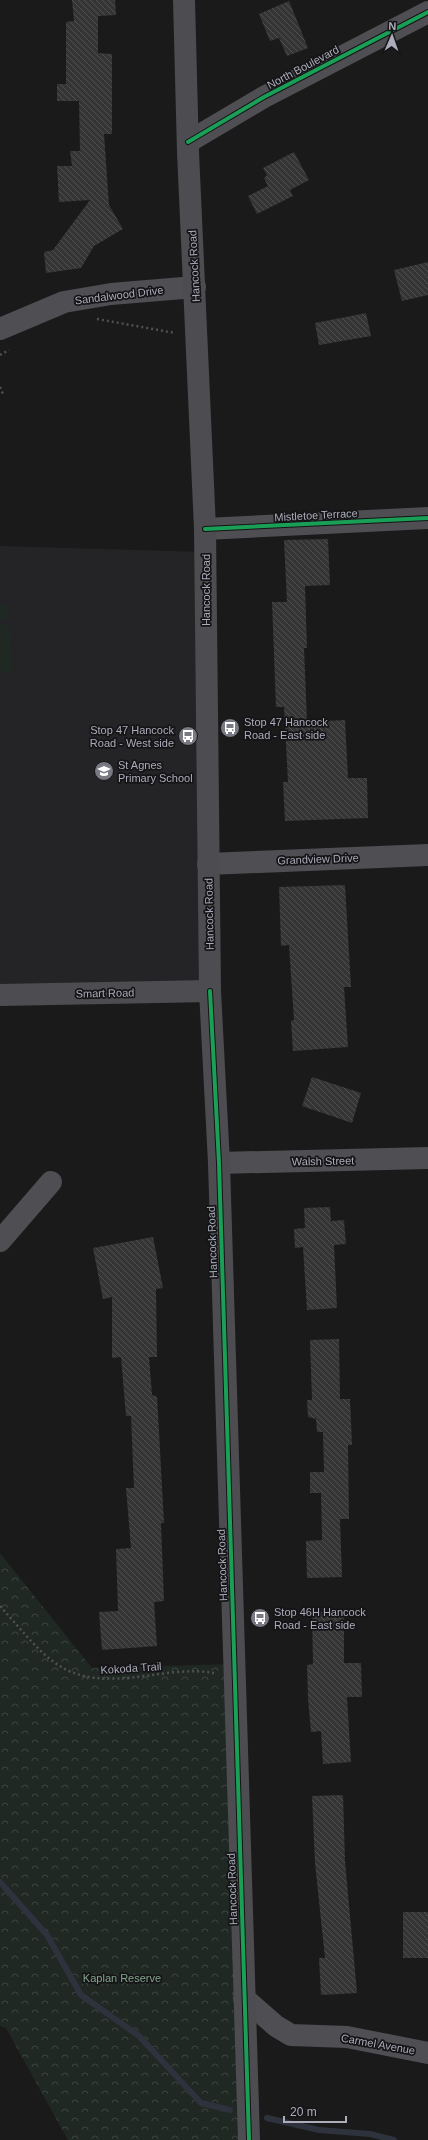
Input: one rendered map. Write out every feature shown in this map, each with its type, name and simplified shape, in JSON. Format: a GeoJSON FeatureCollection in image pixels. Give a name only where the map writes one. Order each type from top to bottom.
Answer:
{"type":"FeatureCollection","features":[{"type":"Feature","properties":{"kind":"main road","name":"Hancock Road"},"geometry":{"type":"LineString","coordinates":[[184,0],[188,142],[206,529],[210,990],[219,1163],[249,2140]]}},
{"type":"Feature","properties":{"kind":"main road","name":"Smart Road"},"geometry":{"type":"LineString","coordinates":[[0,996],[210,990]]}},
{"type":"Feature","properties":{"kind":"street","name":"North Boulevard"},"geometry":{"type":"LineString","coordinates":[[188,142],[264,98],[428,12]]}},
{"type":"Feature","properties":{"kind":"street","name":"Sandalwood Drive"},"geometry":{"type":"LineString","coordinates":[[0,329],[64,302],[112,294],[195,287]]}},
{"type":"Feature","properties":{"kind":"street","name":"Mistletoe Terrace"},"geometry":{"type":"LineString","coordinates":[[206,529],[428,518]]}},
{"type":"Feature","properties":{"kind":"street","name":"Grandview Drive"},"geometry":{"type":"LineString","coordinates":[[208,864],[428,855]]}},
{"type":"Feature","properties":{"kind":"street","name":"Walsh Street"},"geometry":{"type":"LineString","coordinates":[[219,1163],[428,1158]]}},
{"type":"Feature","properties":{"kind":"street"},"geometry":{"type":"LineString","coordinates":[[0,1241],[51,1182]]}},
{"type":"Feature","properties":{"kind":"street","name":"Carmel Avenue"},"geometry":{"type":"LineString","coordinates":[[244,1998],[276,2026],[292,2035],[347,2037],[428,2053]]}},
{"type":"Feature","properties":{"kind":"path"},"geometry":{"type":"LineString","coordinates":[[93,319],[197,337]]}},
{"type":"Feature","properties":{"kind":"path"},"geometry":{"type":"LineString","coordinates":[[0,355],[12,348]]}},
{"type":"Feature","properties":{"kind":"path"},"geometry":{"type":"LineString","coordinates":[[0,387],[3,394]]}},
{"type":"Feature","properties":{"kind":"shaded area","name":"St Agnes Primary School"},"geometry":{"type":"Polygon","coordinates":[[[0,546],[206,552],[210,991],[0,996],[0,546]]]}},
{"type":"Feature","properties":{"kind":"green space"},"geometry":{"type":"Polygon","coordinates":[[[0,605],[9,605],[9,619],[0,620],[0,605]]]}},
{"type":"Feature","properties":{"kind":"green space"},"geometry":{"type":"Polygon","coordinates":[[[0,625],[10,625],[13,672],[0,672],[0,625]]]}},
{"type":"Feature","properties":{"kind":"green space","name":"Kaplan Reserve"},"geometry":{"type":"Polygon","coordinates":[[[0,1553],[92,1668],[234,1664],[249,2140],[68,2140],[6,2028],[0,2026],[0,1553]]]}},
{"type":"Feature","properties":{"kind":"building"},"geometry":{"type":"Polygon","coordinates":[[[72,0],[115,0],[116,15],[98,16],[98,53],[112,54],[112,134],[104,134],[109,205],[123,229],[94,246],[81,268],[46,273],[44,252],[53,250],[90,200],[59,202],[57,166],[72,166],[70,151],[80,151],[79,101],[57,101],[57,84],[66,84],[66,22],[74,21],[72,0]]]}},
{"type":"Feature","properties":{"kind":"building"},"geometry":{"type":"Polygon","coordinates":[[[289,1],[308,48],[287,56],[279,38],[270,41],[259,14],[289,1]]]}},
{"type":"Feature","properties":{"kind":"building"},"geometry":{"type":"Polygon","coordinates":[[[294,152],[309,180],[290,190],[293,196],[257,214],[248,196],[268,186],[264,178],[267,175],[263,168],[294,152]]]}},
{"type":"Feature","properties":{"kind":"building"},"geometry":{"type":"Polygon","coordinates":[[[428,262],[428,295],[402,301],[394,270],[428,262]]]}},
{"type":"Feature","properties":{"kind":"building"},"geometry":{"type":"Polygon","coordinates":[[[366,313],[371,336],[319,345],[315,323],[366,313]]]}},
{"type":"Feature","properties":{"kind":"building"},"geometry":{"type":"Polygon","coordinates":[[[328,539],[330,585],[305,586],[307,648],[304,648],[307,722],[345,720],[348,778],[367,778],[368,818],[285,821],[283,782],[288,782],[284,707],[276,707],[272,602],[287,602],[284,540],[328,539]]]}},
{"type":"Feature","properties":{"kind":"building"},"geometry":{"type":"Polygon","coordinates":[[[345,885],[351,987],[344,987],[348,1047],[293,1051],[291,1021],[294,1020],[289,945],[281,946],[279,887],[345,885]]]}},
{"type":"Feature","properties":{"kind":"building"},"geometry":{"type":"Polygon","coordinates":[[[312,1077],[361,1093],[352,1123],[302,1106],[312,1077]]]}},
{"type":"Feature","properties":{"kind":"building"},"geometry":{"type":"Polygon","coordinates":[[[330,1207],[331,1221],[344,1220],[346,1244],[334,1245],[337,1308],[307,1310],[303,1247],[295,1248],[294,1229],[305,1228],[304,1208],[330,1207]]]}},
{"type":"Feature","properties":{"kind":"building"},"geometry":{"type":"Polygon","coordinates":[[[153,1237],[163,1288],[156,1289],[157,1357],[149,1357],[152,1395],[157,1397],[164,1523],[161,1523],[164,1601],[154,1602],[157,1646],[102,1650],[99,1612],[118,1611],[116,1549],[131,1548],[126,1488],[134,1488],[131,1416],[126,1416],[121,1357],[112,1358],[112,1297],[103,1299],[93,1248],[153,1237]]]}},
{"type":"Feature","properties":{"kind":"building"},"geometry":{"type":"Polygon","coordinates":[[[339,1339],[340,1399],[350,1399],[352,1445],[348,1445],[349,1519],[340,1519],[342,1577],[307,1578],[306,1541],[322,1540],[321,1493],[310,1493],[310,1472],[324,1472],[323,1432],[317,1432],[316,1419],[308,1417],[307,1400],[312,1400],[310,1340],[339,1339]]]}},
{"type":"Feature","properties":{"kind":"building"},"geometry":{"type":"Polygon","coordinates":[[[344,1611],[344,1663],[361,1663],[362,1697],[347,1697],[351,1762],[323,1764],[321,1731],[311,1732],[308,1698],[307,1665],[313,1664],[312,1612],[344,1611]]]}},
{"type":"Feature","properties":{"kind":"building"},"geometry":{"type":"Polygon","coordinates":[[[343,1795],[345,1861],[357,1993],[321,1995],[319,1958],[325,1958],[315,1863],[312,1796],[343,1795]]]}},
{"type":"Feature","properties":{"kind":"building"},"geometry":{"type":"Polygon","coordinates":[[[403,1912],[428,1912],[428,1958],[403,1958],[403,1912]]]}},
{"type":"Feature","properties":{"kind":"waterway"},"geometry":{"type":"LineString","coordinates":[[0,1882],[47,1935],[81,1995],[139,2036],[201,2103],[230,2110]]}},
{"type":"Feature","properties":{"kind":"waterway"},"geometry":{"type":"LineString","coordinates":[[267,2118],[319,2130],[370,2134],[394,2140]]}},
{"type":"Feature","properties":{"kind":"cycle path"},"geometry":{"type":"LineString","coordinates":[[188,142],[264,97],[428,12]]}},
{"type":"Feature","properties":{"kind":"cycle path"},"geometry":{"type":"LineString","coordinates":[[205,529],[428,518]]}},
{"type":"Feature","properties":{"kind":"cycle path"},"geometry":{"type":"LineString","coordinates":[[210,991],[219,1163],[249,2140]]}},
{"type":"Feature","properties":{"kind":"place","name":"Stop 47 Hancock Road - East side"},"geometry":{"type":"Point","coordinates":[230,728]}},
{"type":"Feature","properties":{"kind":"place","name":"Stop 47 Hancock Road - West side"},"geometry":{"type":"Point","coordinates":[188,736]}},
{"type":"Feature","properties":{"kind":"place","name":"St Agnes Primary School"},"geometry":{"type":"Point","coordinates":[104,771]}},
{"type":"Feature","properties":{"kind":"place","name":"Stop 46H Hancock Road - East side"},"geometry":{"type":"Point","coordinates":[260,1618]}}]}
